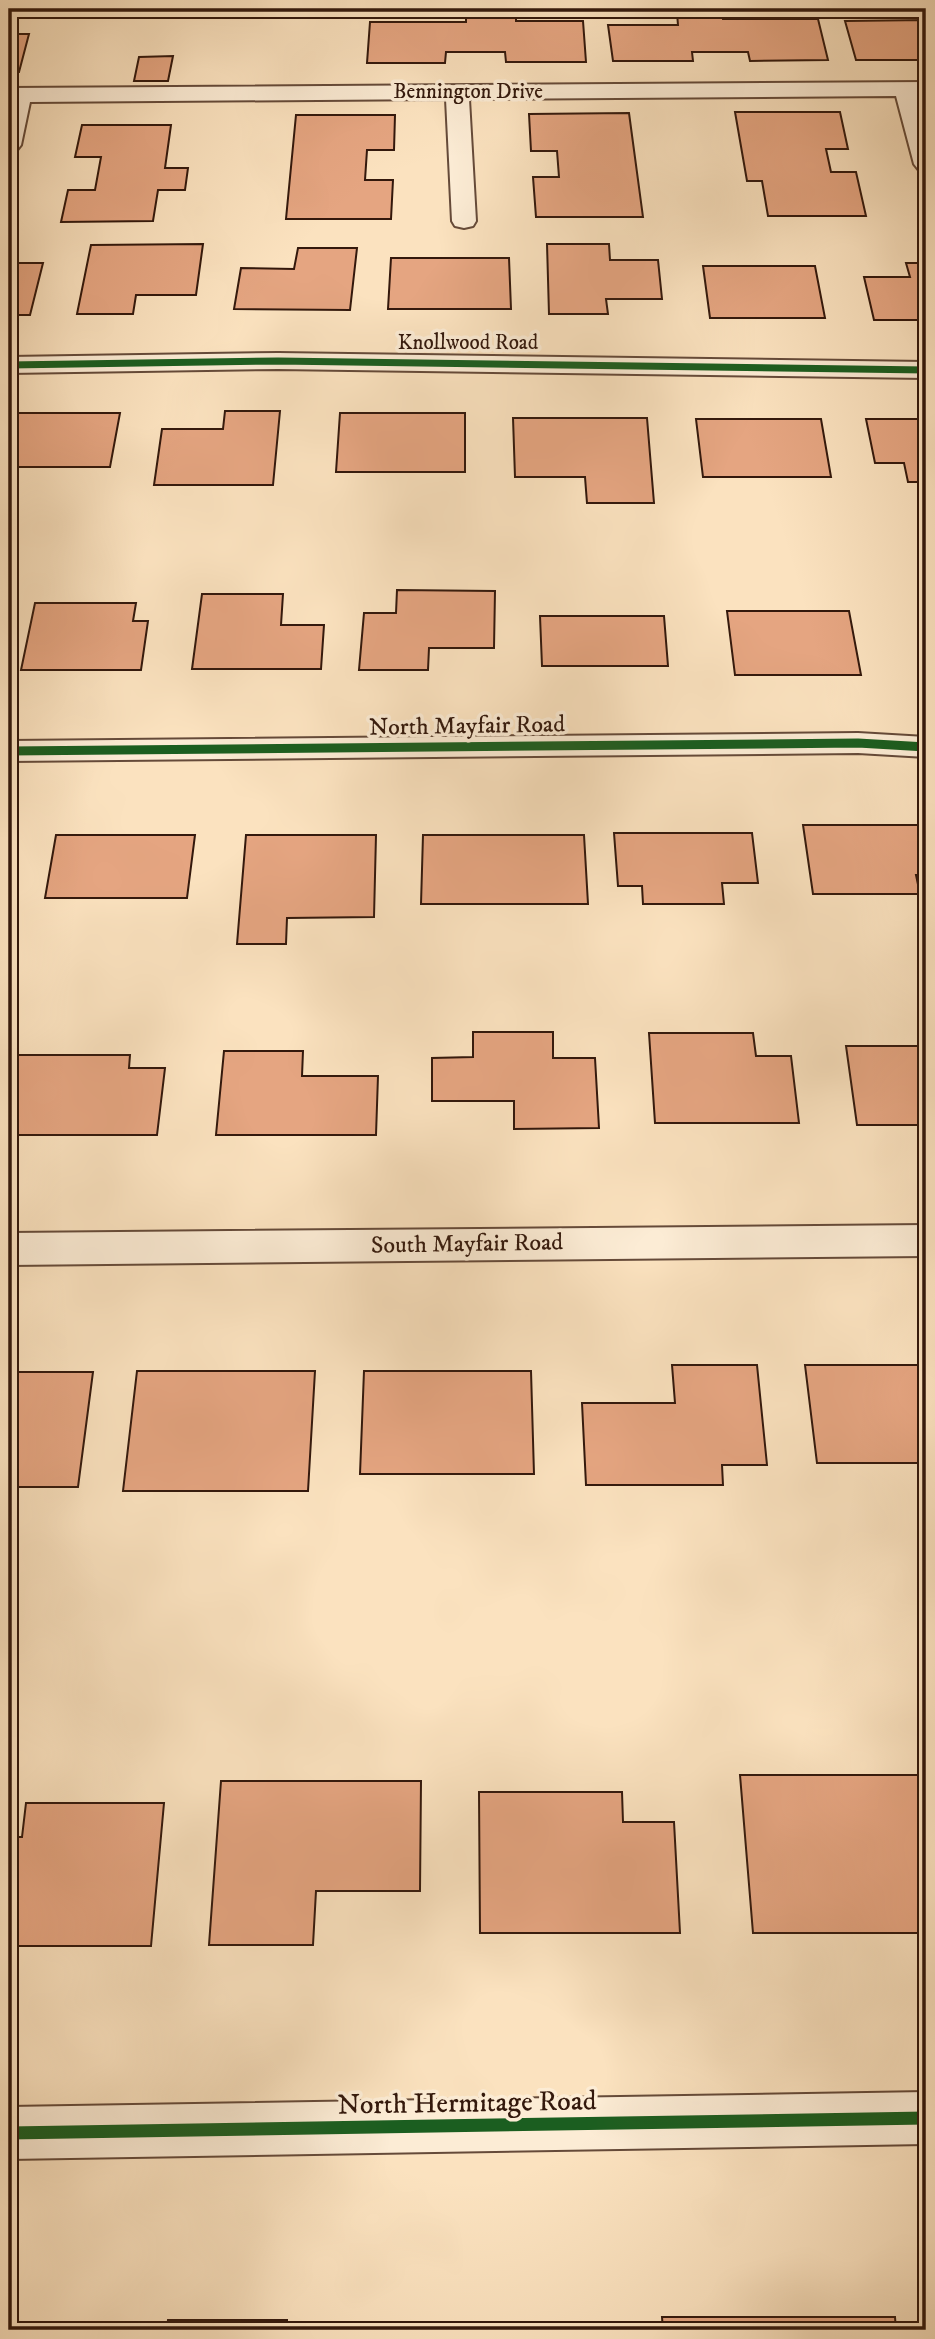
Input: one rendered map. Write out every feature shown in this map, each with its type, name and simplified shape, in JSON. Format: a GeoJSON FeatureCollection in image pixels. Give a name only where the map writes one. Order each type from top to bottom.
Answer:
{"type":"FeatureCollection","features":[{"type":"Feature","properties":{"kind":"street","name":"Bennington Drive"},"geometry":{"type":"LineString","coordinates":[[14,95],[916,89]]}},
{"type":"Feature","properties":{"kind":"street"},"geometry":{"type":"LineString","coordinates":[[916,89],[926,164]]}},
{"type":"Feature","properties":{"kind":"street"},"geometry":{"type":"LineString","coordinates":[[457,92],[464,221]]}},
{"type":"Feature","properties":{"kind":"street"},"geometry":{"type":"LineString","coordinates":[[9,145],[14,95]]}},
{"type":"Feature","properties":{"kind":"street","name":"Knollwood Road"},"geometry":{"type":"LineString","coordinates":[[9,365],[278,361],[926,370]]}},
{"type":"Feature","properties":{"kind":"street","name":"North Mayfair Road"},"geometry":{"type":"LineString","coordinates":[[9,751],[858,743],[926,747]]}},
{"type":"Feature","properties":{"kind":"street","name":"South Mayfair Road"},"geometry":{"type":"LineString","coordinates":[[9,1249],[926,1240]]}},
{"type":"Feature","properties":{"kind":"street","name":"North Hermitage Road"},"geometry":{"type":"LineString","coordinates":[[9,2133],[926,2118]]}},
{"type":"Feature","properties":{"kind":"building"},"geometry":{"type":"Polygon","coordinates":[[[677,13],[722,13],[723,19],[818,19],[828,60],[750,61],[748,52],[692,52],[693,61],[613,61],[608,25],[678,25],[677,13]]]}},
{"type":"Feature","properties":{"kind":"building"},"geometry":{"type":"Polygon","coordinates":[[[516,14],[516,21],[583,21],[586,62],[506,62],[505,52],[446,52],[445,63],[367,63],[370,22],[466,22],[466,15],[516,14]]]}},
{"type":"Feature","properties":{"kind":"building"},"geometry":{"type":"Polygon","coordinates":[[[926,20],[926,60],[856,60],[845,21],[926,20]]]}},
{"type":"Feature","properties":{"kind":"building"},"geometry":{"type":"Polygon","coordinates":[[[9,34],[29,34],[19,72],[9,72],[9,34]]]}},
{"type":"Feature","properties":{"kind":"building"},"geometry":{"type":"Polygon","coordinates":[[[173,56],[168,81],[134,81],[139,57],[173,56]]]}},
{"type":"Feature","properties":{"kind":"building"},"geometry":{"type":"Polygon","coordinates":[[[735,112],[840,112],[848,149],[826,149],[831,172],[856,172],[866,216],[768,216],[762,181],[747,181],[735,112]]]}},
{"type":"Feature","properties":{"kind":"building"},"geometry":{"type":"Polygon","coordinates":[[[629,113],[643,217],[536,217],[533,177],[559,177],[557,151],[531,151],[529,114],[629,113]]]}},
{"type":"Feature","properties":{"kind":"building"},"geometry":{"type":"Polygon","coordinates":[[[296,115],[395,115],[394,150],[367,150],[365,180],[393,180],[391,219],[286,219],[296,115]]]}},
{"type":"Feature","properties":{"kind":"building"},"geometry":{"type":"Polygon","coordinates":[[[82,125],[171,125],[165,168],[188,168],[185,190],[158,190],[153,221],[61,222],[68,190],[95,190],[101,157],[75,157],[82,125]]]}},
{"type":"Feature","properties":{"kind":"building"},"geometry":{"type":"Polygon","coordinates":[[[203,244],[196,295],[136,295],[133,314],[77,314],[91,245],[203,244]]]}},
{"type":"Feature","properties":{"kind":"building"},"geometry":{"type":"Polygon","coordinates":[[[547,244],[609,244],[610,260],[658,260],[662,299],[606,299],[608,314],[549,314],[547,244]]]}},
{"type":"Feature","properties":{"kind":"building"},"geometry":{"type":"Polygon","coordinates":[[[298,248],[357,248],[350,310],[234,309],[241,268],[294,269],[298,248]]]}},
{"type":"Feature","properties":{"kind":"building"},"geometry":{"type":"Polygon","coordinates":[[[391,258],[509,258],[511,309],[388,309],[391,258]]]}},
{"type":"Feature","properties":{"kind":"building"},"geometry":{"type":"Polygon","coordinates":[[[9,263],[43,263],[30,315],[9,315],[9,263]]]}},
{"type":"Feature","properties":{"kind":"building"},"geometry":{"type":"Polygon","coordinates":[[[906,263],[926,263],[926,320],[874,320],[864,277],[910,277],[906,263]]]}},
{"type":"Feature","properties":{"kind":"building"},"geometry":{"type":"Polygon","coordinates":[[[703,266],[815,266],[825,318],[710,318],[703,266]]]}},
{"type":"Feature","properties":{"kind":"building"},"geometry":{"type":"Polygon","coordinates":[[[225,411],[280,411],[273,485],[154,485],[162,429],[223,429],[225,411]]]}},
{"type":"Feature","properties":{"kind":"building"},"geometry":{"type":"Polygon","coordinates":[[[9,413],[120,413],[110,467],[9,467],[9,413]]]}},
{"type":"Feature","properties":{"kind":"building"},"geometry":{"type":"Polygon","coordinates":[[[340,413],[465,413],[465,472],[336,472],[340,413]]]}},
{"type":"Feature","properties":{"kind":"building"},"geometry":{"type":"Polygon","coordinates":[[[513,418],[647,418],[654,503],[587,503],[585,477],[515,477],[513,418]]]}},
{"type":"Feature","properties":{"kind":"building"},"geometry":{"type":"Polygon","coordinates":[[[696,419],[821,419],[831,477],[703,477],[696,419]]]}},
{"type":"Feature","properties":{"kind":"building"},"geometry":{"type":"Polygon","coordinates":[[[866,419],[926,419],[926,482],[908,482],[904,463],[875,463],[866,419]]]}},
{"type":"Feature","properties":{"kind":"building"},"geometry":{"type":"Polygon","coordinates":[[[397,590],[495,591],[494,648],[429,648],[428,670],[359,670],[364,613],[396,613],[397,590]]]}},
{"type":"Feature","properties":{"kind":"building"},"geometry":{"type":"Polygon","coordinates":[[[202,594],[283,594],[281,625],[324,625],[321,669],[192,669],[202,594]]]}},
{"type":"Feature","properties":{"kind":"building"},"geometry":{"type":"Polygon","coordinates":[[[35,603],[136,603],[133,621],[148,621],[141,670],[21,670],[35,603]]]}},
{"type":"Feature","properties":{"kind":"building"},"geometry":{"type":"Polygon","coordinates":[[[727,611],[849,611],[861,675],[735,675],[727,611]]]}},
{"type":"Feature","properties":{"kind":"building"},"geometry":{"type":"Polygon","coordinates":[[[540,616],[664,616],[668,666],[542,666],[540,616]]]}},
{"type":"Feature","properties":{"kind":"building"},"geometry":{"type":"Polygon","coordinates":[[[803,825],[926,825],[926,875],[916,875],[920,894],[813,894],[803,825]]]}},
{"type":"Feature","properties":{"kind":"building"},"geometry":{"type":"Polygon","coordinates":[[[614,833],[752,833],[758,883],[722,883],[724,904],[643,904],[642,886],[618,886],[614,833]]]}},
{"type":"Feature","properties":{"kind":"building"},"geometry":{"type":"Polygon","coordinates":[[[56,835],[195,835],[187,898],[45,898],[56,835]]]}},
{"type":"Feature","properties":{"kind":"building"},"geometry":{"type":"Polygon","coordinates":[[[246,835],[376,835],[374,917],[287,918],[286,944],[237,944],[246,835]]]}},
{"type":"Feature","properties":{"kind":"building"},"geometry":{"type":"Polygon","coordinates":[[[423,835],[584,835],[588,904],[421,904],[423,835]]]}},
{"type":"Feature","properties":{"kind":"building"},"geometry":{"type":"Polygon","coordinates":[[[473,1032],[553,1032],[553,1058],[595,1058],[599,1128],[514,1129],[514,1101],[432,1101],[432,1058],[473,1057],[473,1032]]]}},
{"type":"Feature","properties":{"kind":"building"},"geometry":{"type":"Polygon","coordinates":[[[649,1033],[753,1033],[756,1056],[791,1056],[799,1123],[655,1123],[649,1033]]]}},
{"type":"Feature","properties":{"kind":"building"},"geometry":{"type":"Polygon","coordinates":[[[846,1046],[926,1046],[926,1125],[857,1125],[846,1046]]]}},
{"type":"Feature","properties":{"kind":"building"},"geometry":{"type":"Polygon","coordinates":[[[224,1051],[303,1051],[302,1076],[378,1076],[376,1135],[216,1135],[224,1051]]]}},
{"type":"Feature","properties":{"kind":"building"},"geometry":{"type":"Polygon","coordinates":[[[16,1055],[130,1055],[129,1068],[165,1068],[157,1135],[9,1135],[9,1095],[16,1055]]]}},
{"type":"Feature","properties":{"kind":"building"},"geometry":{"type":"Polygon","coordinates":[[[672,1365],[757,1365],[767,1465],[722,1465],[723,1485],[586,1485],[582,1403],[675,1403],[672,1365]]]}},
{"type":"Feature","properties":{"kind":"building"},"geometry":{"type":"Polygon","coordinates":[[[805,1365],[926,1365],[926,1463],[817,1463],[805,1365]]]}},
{"type":"Feature","properties":{"kind":"building"},"geometry":{"type":"Polygon","coordinates":[[[137,1371],[315,1371],[308,1491],[123,1491],[137,1371]]]}},
{"type":"Feature","properties":{"kind":"building"},"geometry":{"type":"Polygon","coordinates":[[[364,1371],[531,1371],[534,1474],[360,1474],[364,1371]]]}},
{"type":"Feature","properties":{"kind":"building"},"geometry":{"type":"Polygon","coordinates":[[[9,1372],[93,1372],[78,1487],[9,1487],[9,1372]]]}},
{"type":"Feature","properties":{"kind":"building"},"geometry":{"type":"Polygon","coordinates":[[[740,1775],[918,1775],[926,1836],[926,1933],[753,1933],[740,1775]]]}},
{"type":"Feature","properties":{"kind":"building"},"geometry":{"type":"Polygon","coordinates":[[[221,1781],[421,1781],[420,1891],[316,1891],[313,1945],[209,1945],[221,1781]]]}},
{"type":"Feature","properties":{"kind":"building"},"geometry":{"type":"Polygon","coordinates":[[[479,1792],[622,1792],[623,1822],[674,1822],[680,1933],[480,1933],[479,1792]]]}},
{"type":"Feature","properties":{"kind":"building"},"geometry":{"type":"Polygon","coordinates":[[[26,1803],[164,1803],[151,1946],[9,1946],[9,1837],[22,1837],[26,1803]]]}},
{"type":"Feature","properties":{"kind":"building"},"geometry":{"type":"Polygon","coordinates":[[[662,2317],[895,2317],[896,2330],[663,2330],[662,2317]]]}},
{"type":"Feature","properties":{"kind":"building"},"geometry":{"type":"Polygon","coordinates":[[[168,2320],[287,2320],[287,2330],[167,2330],[168,2320]]]}},
{"type":"Feature","properties":{"kind":"building"},"geometry":{"type":"Polygon","coordinates":[[[364,2324],[575,2324],[576,2330],[364,2330],[364,2324]]]}},
{"type":"Feature","properties":{"kind":"cycle path"},"geometry":{"type":"LineString","coordinates":[[9,365],[278,361],[926,370]]}},
{"type":"Feature","properties":{"kind":"cycle path"},"geometry":{"type":"LineString","coordinates":[[9,751],[858,743],[926,747]]}},
{"type":"Feature","properties":{"kind":"cycle path"},"geometry":{"type":"LineString","coordinates":[[9,2133],[926,2118]]}}]}
